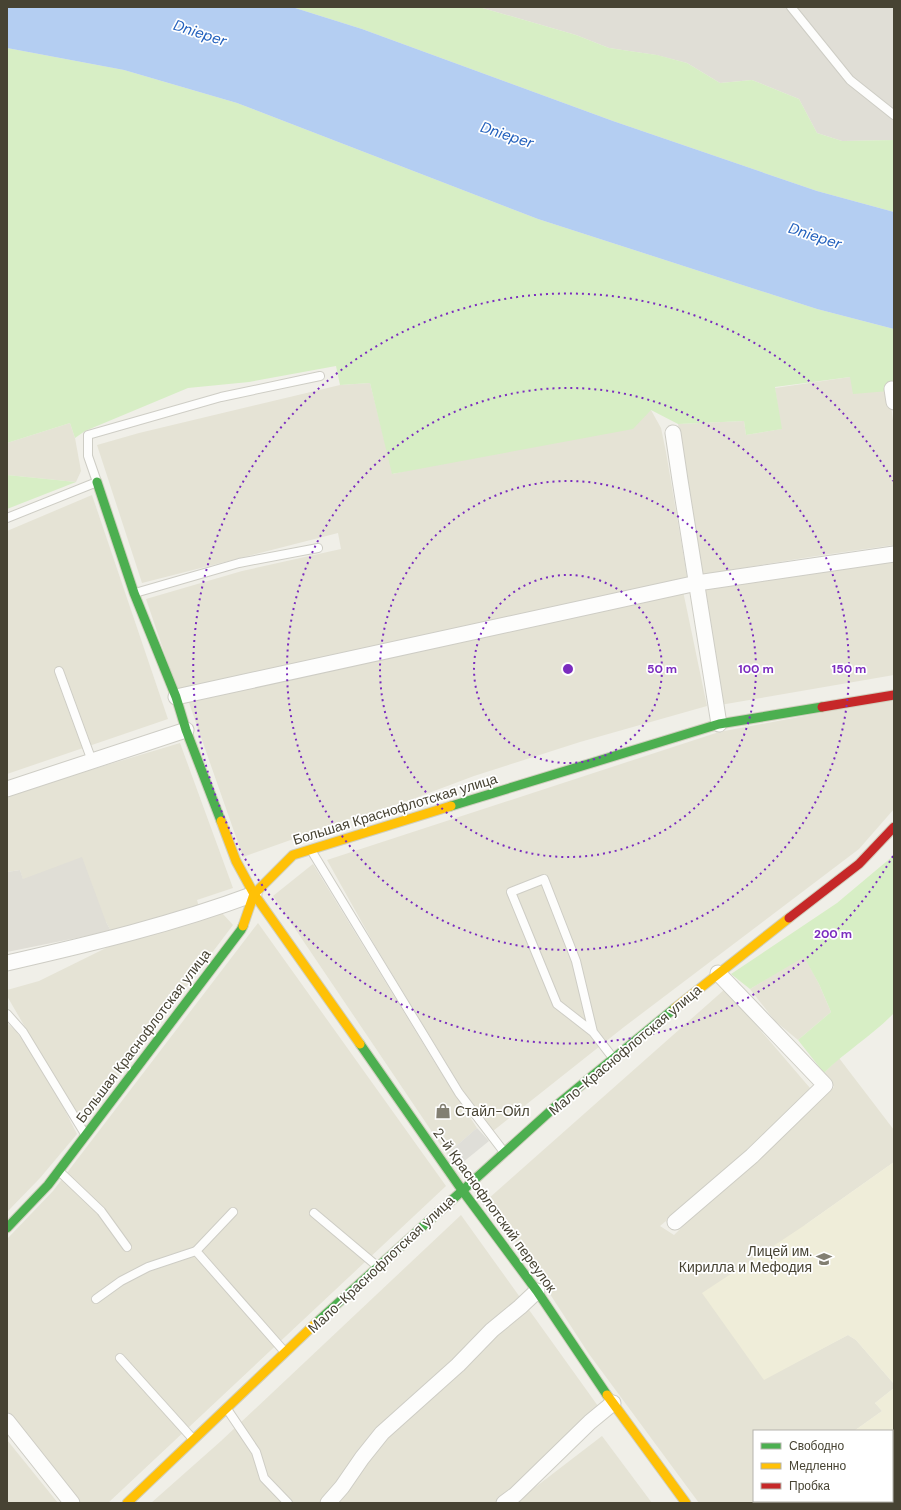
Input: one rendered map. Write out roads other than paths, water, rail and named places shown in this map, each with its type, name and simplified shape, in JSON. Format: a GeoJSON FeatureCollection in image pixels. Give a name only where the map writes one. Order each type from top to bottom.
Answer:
{"type":"FeatureCollection","features":[{"type":"Feature","properties":{"kind":"street"},"geometry":{"type":"LineString","coordinates":[[673,433],[719,724]]}},
{"type":"Feature","properties":{"kind":"street","name":"2-й Краснофлотский переулок"},"geometry":{"type":"LineString","coordinates":[[97,482],[134,593],[176,697],[186,730],[236,861],[254,894],[462,1190],[537,1291],[613,1403],[686,1503]]}},
{"type":"Feature","properties":{"kind":"street"},"geometry":{"type":"LineString","coordinates":[[176,697],[697,583],[894,554]]}},
{"type":"Feature","properties":{"kind":"street","name":"Большая Краснофлотская улица"},"geometry":{"type":"LineString","coordinates":[[7,1228],[48,1185],[241,930],[254,894],[293,855],[719,724],[894,695]]}},
{"type":"Feature","properties":{"kind":"street"},"geometry":{"type":"LineString","coordinates":[[7,789],[186,730]]}},
{"type":"Feature","properties":{"kind":"street","name":"Мало-Краснофлотская улица"},"geometry":{"type":"LineString","coordinates":[[133,1501],[193,1440],[285,1352],[557,1105],[718,973],[859,864],[894,827]]}},
{"type":"Feature","properties":{"kind":"street"},"geometry":{"type":"LineString","coordinates":[[7,963],[83,946],[213,909],[254,894]]}},
{"type":"Feature","properties":{"kind":"street"},"geometry":{"type":"LineString","coordinates":[[675,1222],[752,1156],[825,1085],[718,973]]}},
{"type":"Feature","properties":{"kind":"street"},"geometry":{"type":"LineString","coordinates":[[328,1503],[342,1487],[382,1433],[458,1365],[492,1330],[537,1291]]}},
{"type":"Feature","properties":{"kind":"street"},"geometry":{"type":"LineString","coordinates":[[504,1503],[515,1495],[590,1422],[613,1403]]}},
{"type":"Feature","properties":{"kind":"street"},"geometry":{"type":"LineString","coordinates":[[7,1421],[72,1503]]}},
{"type":"Feature","properties":{"kind":"lane"},"geometry":{"type":"LineString","coordinates":[[792,7],[850,80],[894,114]]}},
{"type":"Feature","properties":{"kind":"lane"},"geometry":{"type":"LineString","coordinates":[[7,518],[97,482],[88,456],[88,435],[221,397],[320,376]]}},
{"type":"Feature","properties":{"kind":"lane"},"geometry":{"type":"LineString","coordinates":[[134,593],[239,563],[318,548]]}},
{"type":"Feature","properties":{"kind":"lane"},"geometry":{"type":"LineString","coordinates":[[60,671],[92,761]]}},
{"type":"Feature","properties":{"kind":"lane"},"geometry":{"type":"LineString","coordinates":[[311,849],[460,1093],[504,1152]]}},
{"type":"Feature","properties":{"kind":"lane"},"geometry":{"type":"LineString","coordinates":[[593,1032],[576,961],[544,879],[511,892],[558,1004],[593,1032],[614,1059]]}},
{"type":"Feature","properties":{"kind":"lane"},"geometry":{"type":"LineString","coordinates":[[7,1014],[23,1032],[86,1135]]}},
{"type":"Feature","properties":{"kind":"lane"},"geometry":{"type":"LineString","coordinates":[[59,1170],[101,1211],[127,1247]]}},
{"type":"Feature","properties":{"kind":"lane"},"geometry":{"type":"LineString","coordinates":[[96,1298],[121,1281],[148,1267],[196,1251],[233,1212]]}},
{"type":"Feature","properties":{"kind":"lane"},"geometry":{"type":"LineString","coordinates":[[314,1213],[378,1267]]}},
{"type":"Feature","properties":{"kind":"lane"},"geometry":{"type":"LineString","coordinates":[[196,1251],[285,1352]]}},
{"type":"Feature","properties":{"kind":"lane"},"geometry":{"type":"LineString","coordinates":[[120,1358],[193,1440]]}},
{"type":"Feature","properties":{"kind":"lane"},"geometry":{"type":"LineString","coordinates":[[226,1408],[256,1452],[264,1478],[288,1503]]}},
{"type":"Feature","properties":{"kind":"water","name":"Dnieper"},"geometry":{"type":"Polygon","coordinates":[[[7,7],[292,7],[362,29],[613,121],[817,191],[894,212],[894,329],[817,309],[538,219],[237,103],[124,70],[7,48],[7,7]]]}},
{"type":"Feature","properties":{"kind":"place","name":"Стайл-Ойл"},"geometry":{"type":"Point","coordinates":[443,1111]}},
{"type":"Feature","properties":{"kind":"place","name":"Лицей им. Кирилла и Мефодия"},"geometry":{"type":"Point","coordinates":[824,1259]}}]}
